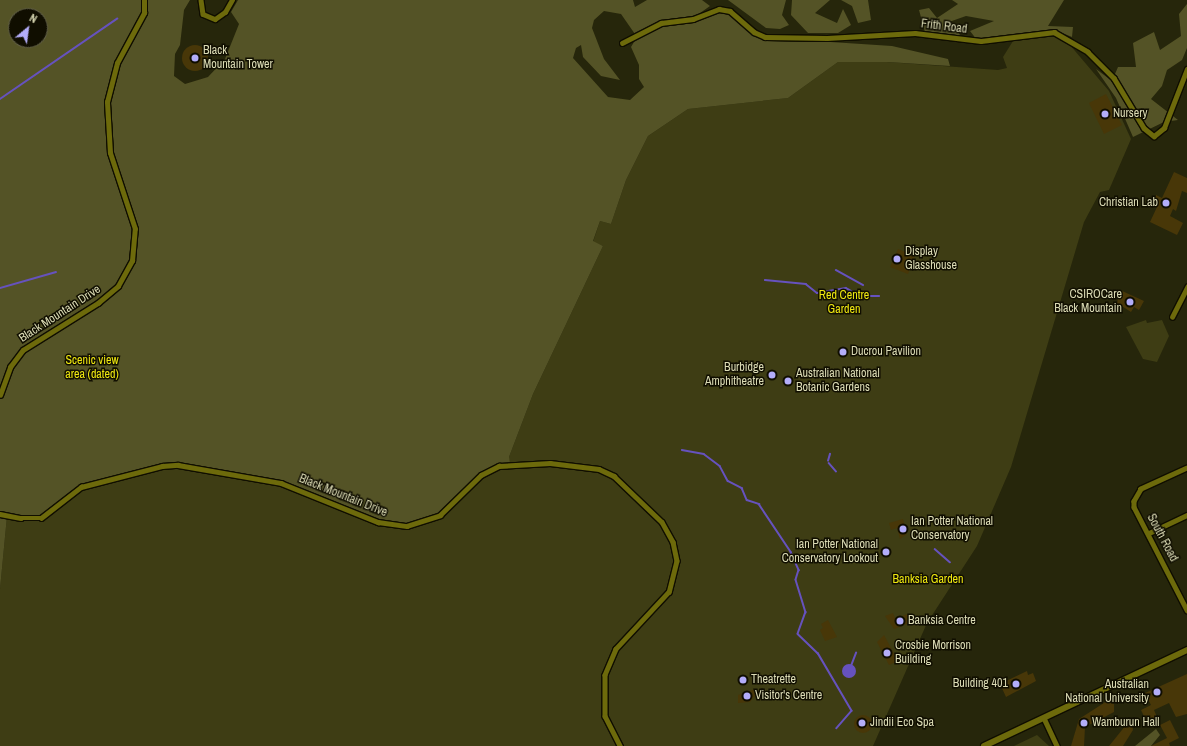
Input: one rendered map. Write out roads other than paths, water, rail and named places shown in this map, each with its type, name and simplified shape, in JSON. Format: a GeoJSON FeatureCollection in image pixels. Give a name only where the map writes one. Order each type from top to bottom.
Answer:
{"type":"FeatureCollection","features":[{"type":"Feature","properties":{"kind":"street","name":"Black Mountain Drive"},"geometry":{"type":"LineString","coordinates":[[0,395],[10,367],[23,350],[98,303],[118,286],[132,261],[135,229],[110,153],[107,110],[117,63],[144,13],[144,0]]}},
{"type":"Feature","properties":{"kind":"street"},"geometry":{"type":"LineString","coordinates":[[200,0],[203,14],[215,19],[225,12],[232,0]]}},
{"type":"Feature","properties":{"kind":"street","name":"Frith Road"},"geometry":{"type":"LineString","coordinates":[[622,43],[661,23],[693,19],[719,9],[730,12],[754,32],[765,37],[827,38],[915,33],[981,41],[1054,32],[1088,52],[1114,78],[1144,128],[1154,136],[1164,128],[1187,69]]}},
{"type":"Feature","properties":{"kind":"street"},"geometry":{"type":"LineString","coordinates":[[1172,317],[1187,287]]}},
{"type":"Feature","properties":{"kind":"street","name":"Black Mountain Drive"},"geometry":{"type":"LineString","coordinates":[[0,514],[21,518],[41,518],[81,487],[162,466],[178,465],[281,483],[378,522],[408,526],[440,515],[482,475],[499,466],[558,464],[599,469],[614,476],[662,522],[673,542],[677,561],[673,582],[667,596],[616,649],[605,676],[605,716],[620,746]]}},
{"type":"Feature","properties":{"kind":"street","name":"South Road"},"geometry":{"type":"LineString","coordinates":[[1187,468],[1141,489],[1136,496],[1134,507],[1160,554],[1187,610]]}},
{"type":"Feature","properties":{"kind":"street"},"geometry":{"type":"LineString","coordinates":[[1149,533],[1187,515]]}},
{"type":"Feature","properties":{"kind":"street"},"geometry":{"type":"LineString","coordinates":[[984,746],[1187,650]]}},
{"type":"Feature","properties":{"kind":"street"},"geometry":{"type":"LineString","coordinates":[[1044,718],[1057,746]]}},
{"type":"Feature","properties":{"kind":"waterway"},"geometry":{"type":"LineString","coordinates":[[0,99],[117,19]]}},
{"type":"Feature","properties":{"kind":"waterway"},"geometry":{"type":"LineString","coordinates":[[836,270],[863,285]]}},
{"type":"Feature","properties":{"kind":"waterway"},"geometry":{"type":"LineString","coordinates":[[0,288],[56,272]]}},
{"type":"Feature","properties":{"kind":"waterway"},"geometry":{"type":"LineString","coordinates":[[765,280],[806,284],[817,293],[846,288],[860,296],[879,296]]}},
{"type":"Feature","properties":{"kind":"waterway"},"geometry":{"type":"LineString","coordinates":[[682,450],[704,454],[720,466],[728,481],[742,488],[747,500],[759,504],[791,552],[799,570],[796,580],[806,612],[798,634],[818,653],[852,711],[837,728]]}},
{"type":"Feature","properties":{"kind":"waterway"},"geometry":{"type":"LineString","coordinates":[[828,461],[830,454]]}},
{"type":"Feature","properties":{"kind":"waterway"},"geometry":{"type":"LineString","coordinates":[[829,463],[836,471]]}},
{"type":"Feature","properties":{"kind":"waterway"},"geometry":{"type":"LineString","coordinates":[[935,549],[950,562]]}},
{"type":"Feature","properties":{"kind":"waterway"},"geometry":{"type":"LineString","coordinates":[[851,666],[856,653]]}},
{"type":"Feature","properties":{"kind":"place","name":"Black Mountain Tower"},"geometry":{"type":"Point","coordinates":[195,58]}},
{"type":"Feature","properties":{"kind":"place","name":"Nursery"},"geometry":{"type":"Point","coordinates":[1105,114]}},
{"type":"Feature","properties":{"kind":"place","name":"Christian Lab"},"geometry":{"type":"Point","coordinates":[1166,203]}},
{"type":"Feature","properties":{"kind":"place","name":"Display Glasshouse"},"geometry":{"type":"Point","coordinates":[897,259]}},
{"type":"Feature","properties":{"kind":"place","name":"CSIROCare Black Mountain"},"geometry":{"type":"Point","coordinates":[1130,302]}},
{"type":"Feature","properties":{"kind":"place","name":"Ducrou Pavilion"},"geometry":{"type":"Point","coordinates":[843,352]}},
{"type":"Feature","properties":{"kind":"place","name":"Burbidge Amphitheatre"},"geometry":{"type":"Point","coordinates":[772,375]}},
{"type":"Feature","properties":{"kind":"place","name":"Australian National Botanic Gardens"},"geometry":{"type":"Point","coordinates":[788,381]}},
{"type":"Feature","properties":{"kind":"place","name":"Ian Potter National Conservatory"},"geometry":{"type":"Point","coordinates":[903,529]}},
{"type":"Feature","properties":{"kind":"place","name":"Ian Potter National Conservatory Lookout"},"geometry":{"type":"Point","coordinates":[886,552]}},
{"type":"Feature","properties":{"kind":"place","name":"Banksia Centre"},"geometry":{"type":"Point","coordinates":[900,621]}},
{"type":"Feature","properties":{"kind":"place","name":"Crosbie Morrison Building"},"geometry":{"type":"Point","coordinates":[887,653]}},
{"type":"Feature","properties":{"kind":"place","name":"Theatrette"},"geometry":{"type":"Point","coordinates":[743,680]}},
{"type":"Feature","properties":{"kind":"place","name":"Building 401"},"geometry":{"type":"Point","coordinates":[1016,684]}},
{"type":"Feature","properties":{"kind":"place","name":"Australian National University"},"geometry":{"type":"Point","coordinates":[1157,692]}},
{"type":"Feature","properties":{"kind":"place","name":"Visitor's Centre"},"geometry":{"type":"Point","coordinates":[747,696]}},
{"type":"Feature","properties":{"kind":"place","name":"Jindii Eco Spa"},"geometry":{"type":"Point","coordinates":[862,723]}},
{"type":"Feature","properties":{"kind":"place","name":"Wamburun Hall"},"geometry":{"type":"Point","coordinates":[1084,723]}},
{"type":"Feature","properties":{"kind":"park label","name":"Red Centre Garden"},"geometry":{"type":"Point","coordinates":[844,303]}},
{"type":"Feature","properties":{"kind":"park label","name":"Scenic view area (dated)"},"geometry":{"type":"Point","coordinates":[92,368]}},
{"type":"Feature","properties":{"kind":"park label","name":"Banksia Garden"},"geometry":{"type":"Point","coordinates":[928,580]}}]}
